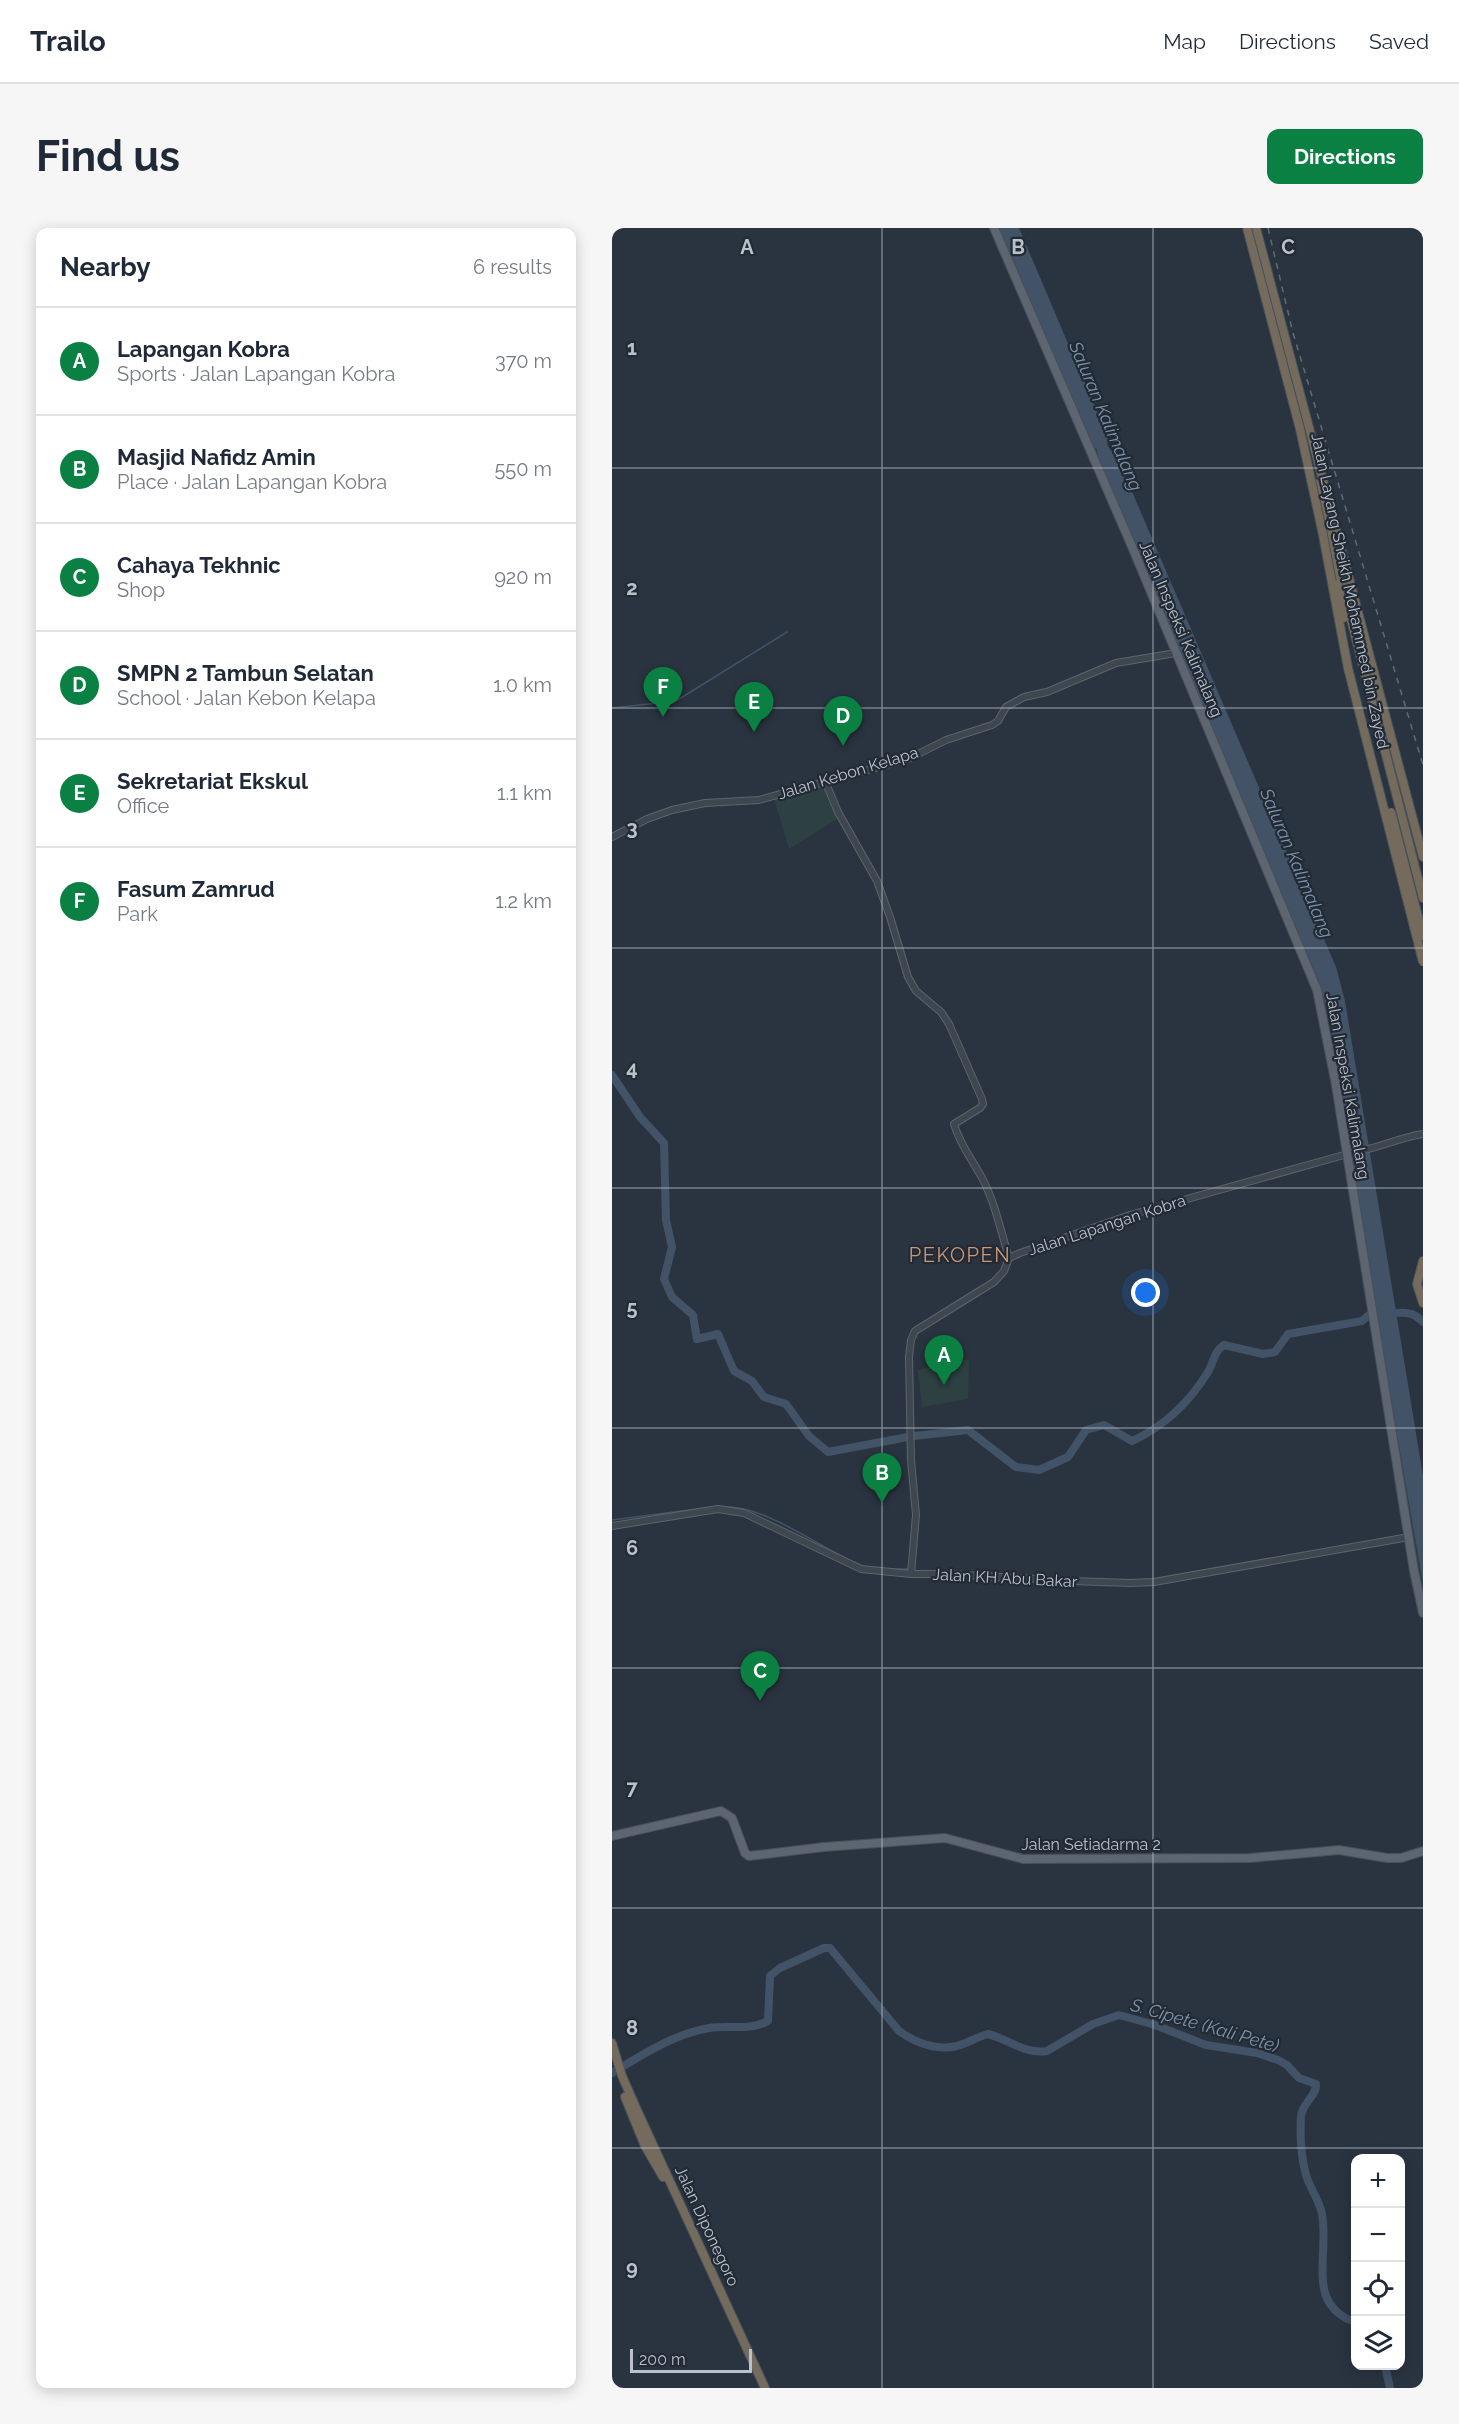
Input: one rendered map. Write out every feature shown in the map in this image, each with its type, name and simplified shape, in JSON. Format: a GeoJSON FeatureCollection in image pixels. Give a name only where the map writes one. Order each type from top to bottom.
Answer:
{"type":"FeatureCollection","features":[{"type":"Feature","properties":{"kind":"highway","name":"Jalan Layang Sheikh Mohammed bin Zayed"},"geometry":{"type":"LineString","coordinates":[[1246,228],[1300,429],[1348,668],[1423,962]]}},
{"type":"Feature","properties":{"kind":"highway"},"geometry":{"type":"LineString","coordinates":[[1246,228],[1307,449],[1423,898]]}},
{"type":"Feature","properties":{"kind":"highway","name":"Jalan Layang Sheikh Mohammed bin Zayed"},"geometry":{"type":"LineString","coordinates":[[1251,228],[1315,468],[1354,668],[1423,936]]}},
{"type":"Feature","properties":{"kind":"highway"},"geometry":{"type":"LineString","coordinates":[[1256,228],[1423,857]]}},
{"type":"Feature","properties":{"kind":"highway"},"geometry":{"type":"LineString","coordinates":[[1423,1261],[1417,1284],[1423,1303]]}},
{"type":"Feature","properties":{"kind":"highway","name":"Jalan Diponegoro"},"geometry":{"type":"LineString","coordinates":[[612,2043],[614,2058],[630,2100],[765,2388]]}},
{"type":"Feature","properties":{"kind":"highway","name":"Jalan Diponegoro"},"geometry":{"type":"LineString","coordinates":[[630,2100],[645,2146],[663,2177],[760,2388]]}},
{"type":"Feature","properties":{"kind":"main road","name":"Jalan Inspeksi Kalimalang"},"geometry":{"type":"LineString","coordinates":[[993,228],[1099,483],[1165,637],[1176,653],[1311,970],[1322,1009],[1349,1154],[1423,1613]]}},
{"type":"Feature","properties":{"kind":"main road","name":"Jalan Setiadarma 2"},"geometry":{"type":"LineString","coordinates":[[612,1836],[677,1823],[718,1811],[732,1818],[744,1853],[749,1856],[824,1847],[945,1838],[981,1850],[1023,1859],[1265,1857],[1339,1850],[1401,1858],[1423,1851]]}},
{"type":"Feature","properties":{"kind":"street","name":"Jalan Kebon Kelapa"},"geometry":{"type":"LineString","coordinates":[[612,837],[655,816],[686,806],[759,800],[908,759],[946,740],[992,725],[998,721],[1006,707],[1012,702],[1047,692],[1116,663],[1176,653]]}},
{"type":"Feature","properties":{"kind":"street"},"geometry":{"type":"LineString","coordinates":[[825,781],[838,812],[876,878],[908,977],[916,991],[941,1012],[949,1024],[982,1099],[983,1104],[980,1108],[954,1124],[960,1143],[981,1175],[989,1194],[1009,1258]]}},
{"type":"Feature","properties":{"kind":"street","name":"Jalan Lapangan Kobra"},"geometry":{"type":"LineString","coordinates":[[911,1574],[916,1515],[911,1460],[912,1411],[909,1365],[912,1336],[924,1325],[994,1282],[1004,1271],[1009,1258],[1130,1215],[1349,1154],[1371,1150],[1387,1142],[1423,1134]]}},
{"type":"Feature","properties":{"kind":"street","name":"Jalan KH Abu Bakar"},"geometry":{"type":"LineString","coordinates":[[612,1526],[710,1510],[732,1509],[861,1569],[911,1574],[1142,1583],[1409,1537]]}},
{"type":"Feature","properties":{"kind":"green space"},"geometry":{"type":"Polygon","coordinates":[[[994,228],[999,228],[1092,446],[1097,449],[1098,458],[1318,980],[1329,1014],[1423,1583],[1423,1613],[1411,1546],[1413,1537],[1407,1527],[1317,990],[994,228]]]}},
{"type":"Feature","properties":{"kind":"green space"},"geometry":{"type":"Polygon","coordinates":[[[825,784],[840,817],[789,849],[774,798],[825,784]]]}},
{"type":"Feature","properties":{"kind":"green space"},"geometry":{"type":"Polygon","coordinates":[[[969,1359],[968,1399],[922,1407],[918,1370],[969,1359]]]}},
{"type":"Feature","properties":{"kind":"water"},"geometry":{"type":"Polygon","coordinates":[[[999,228],[1019,228],[1109,440],[1107,444],[1111,451],[1115,452],[1336,967],[1345,1001],[1423,1476],[1423,1583],[1389,1389],[1329,1014],[1318,980],[1098,458],[1097,449],[1092,447],[999,228]]]}},
{"type":"Feature","properties":{"kind":"waterway"},"geometry":{"type":"LineString","coordinates":[[612,708],[676,701],[787,632]]}},
{"type":"Feature","properties":{"kind":"waterway"},"geometry":{"type":"LineString","coordinates":[[612,1075],[640,1117],[664,1143],[666,1220],[672,1247],[664,1279],[672,1297],[693,1315],[697,1339],[718,1334],[734,1371],[752,1381],[764,1397],[786,1404],[809,1436],[828,1452],[908,1437]]}},
{"type":"Feature","properties":{"kind":"waterway"},"geometry":{"type":"LineString","coordinates":[[1398,1313],[1412,1314],[1423,1322]]}},
{"type":"Feature","properties":{"kind":"waterway"},"geometry":{"type":"LineString","coordinates":[[914,1436],[968,1430],[1016,1467],[1039,1470],[1068,1457],[1086,1430],[1104,1425],[1132,1441],[1166,1421],[1193,1394],[1208,1372],[1218,1350],[1224,1345],[1263,1354],[1275,1352],[1288,1334],[1362,1321],[1369,1315]]}},
{"type":"Feature","properties":{"kind":"waterway"},"geometry":{"type":"LineString","coordinates":[[612,1520],[712,1507]]}},
{"type":"Feature","properties":{"kind":"waterway"},"geometry":{"type":"LineString","coordinates":[[719,1507],[738,1508],[776,1520],[866,1567]]}},
{"type":"Feature","properties":{"kind":"waterway"},"geometry":{"type":"LineString","coordinates":[[892,1569],[908,1569]]}},
{"type":"Feature","properties":{"kind":"waterway","name":"S. Cipete (Kali Pete)"},"geometry":{"type":"LineString","coordinates":[[612,2073],[683,2035],[709,2028],[746,2027],[768,2021],[770,1976],[780,1968],[824,1948],[830,1948],[899,2031],[912,2039],[934,2047],[957,2046],[988,2034],[1024,2049],[1047,2051],[1093,2024],[1119,2015],[1155,2025],[1206,2045],[1257,2053],[1278,2060],[1287,2065],[1299,2078],[1316,2084],[1301,2116],[1303,2161],[1306,2175],[1322,2214],[1323,2278],[1326,2296],[1338,2313],[1351,2320]]}},
{"type":"Feature","properties":{"kind":"waterway","name":"S. Cipete (Kali Pete)"},"geometry":{"type":"LineString","coordinates":[[1386,2370],[1390,2388]]}},
{"type":"Feature","properties":{"kind":"railway"},"geometry":{"type":"LineString","coordinates":[[1268,228],[1293,333],[1423,765]]}},
{"type":"Feature","properties":{"kind":"place","name":"Fasum Zamrud"},"geometry":{"type":"Point","coordinates":[663,717]}},
{"type":"Feature","properties":{"kind":"place","name":"Sekretariat Ekskul"},"geometry":{"type":"Point","coordinates":[754,732]}},
{"type":"Feature","properties":{"kind":"place","name":"SMPN 2 Tambun Selatan"},"geometry":{"type":"Point","coordinates":[843,746]}},
{"type":"Feature","properties":{"kind":"place","name":"Lapangan Kobra"},"geometry":{"type":"Point","coordinates":[944,1385]}},
{"type":"Feature","properties":{"kind":"place","name":"Masjid Nafidz Amin"},"geometry":{"type":"Point","coordinates":[882,1503]}},
{"type":"Feature","properties":{"kind":"place","name":"Cahaya Tekhnic"},"geometry":{"type":"Point","coordinates":[760,1701]}},
{"type":"Feature","properties":{"kind":"district","name":"PEKOPEN"},"geometry":{"type":"Point","coordinates":[960,1255]}},
{"type":"Feature","properties":{"kind":"water label","name":"Saluran Kalimalang"},"geometry":{"type":"Point","coordinates":[1106,416]}},
{"type":"Feature","properties":{"kind":"water label","name":"Saluran Kalimalang"},"geometry":{"type":"Point","coordinates":[1297,863]}}]}
